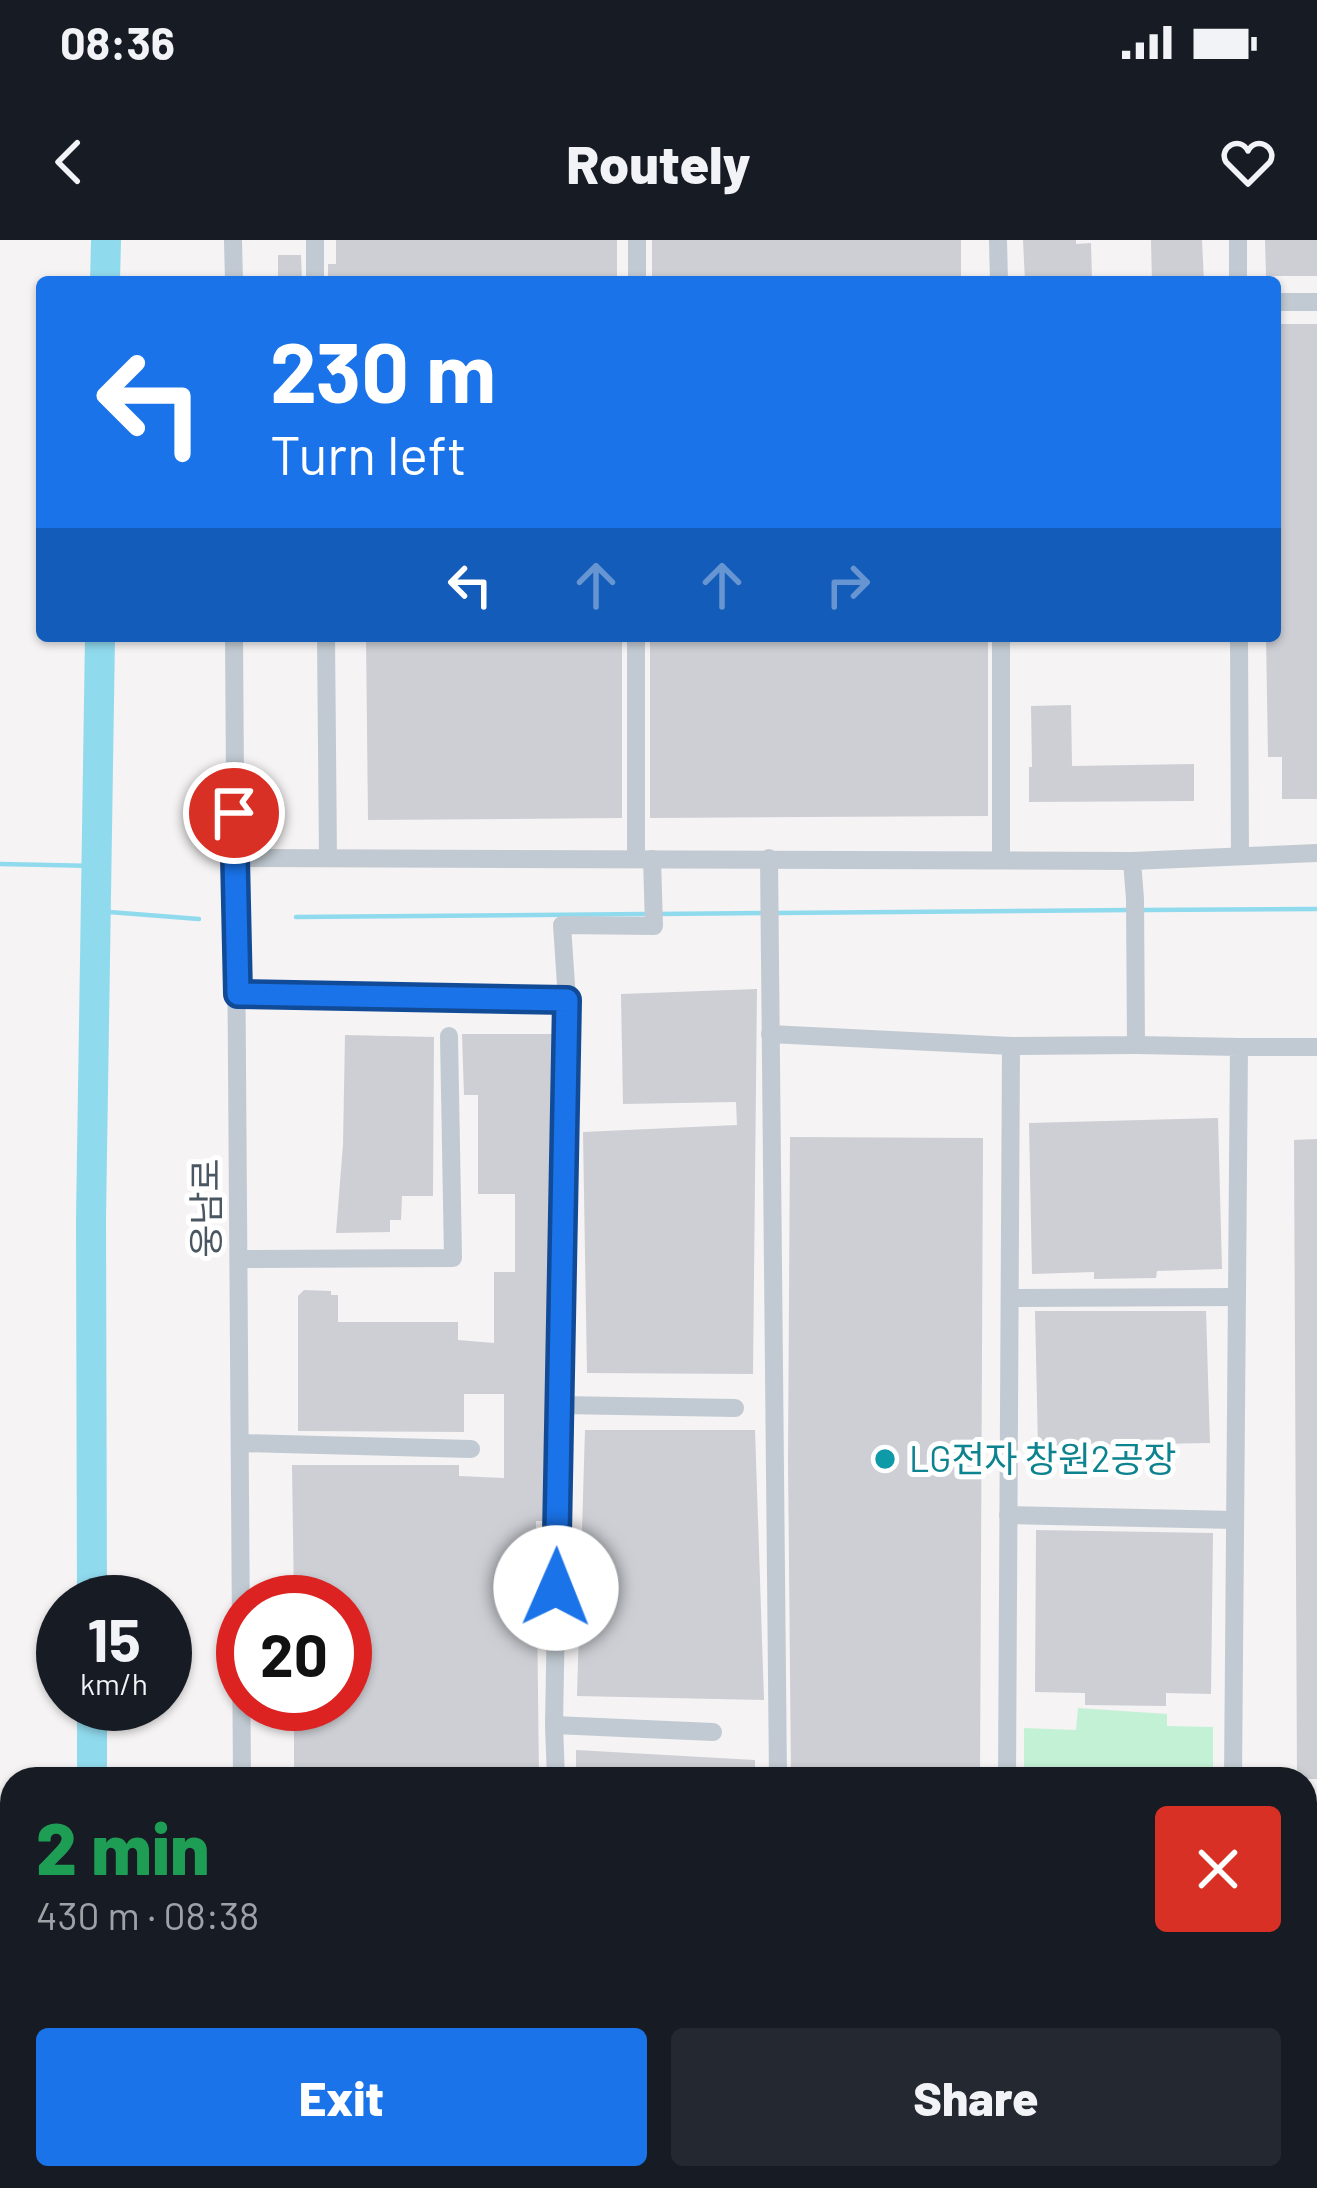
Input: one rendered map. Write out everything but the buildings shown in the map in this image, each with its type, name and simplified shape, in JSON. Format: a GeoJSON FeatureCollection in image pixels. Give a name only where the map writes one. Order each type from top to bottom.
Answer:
{"type":"FeatureCollection","features":[{"type":"Feature","properties":{"kind":"street"},"geometry":{"type":"LineString","coordinates":[[233,240],[234,276]]}},
{"type":"Feature","properties":{"kind":"street"},"geometry":{"type":"LineString","coordinates":[[315,240],[315,276]]}},
{"type":"Feature","properties":{"kind":"street"},"geometry":{"type":"LineString","coordinates":[[637,240],[637,276]]}},
{"type":"Feature","properties":{"kind":"street"},"geometry":{"type":"LineString","coordinates":[[998,240],[999,276]]}},
{"type":"Feature","properties":{"kind":"street"},"geometry":{"type":"LineString","coordinates":[[1238,240],[1238,276]]}},
{"type":"Feature","properties":{"kind":"street"},"geometry":{"type":"LineString","coordinates":[[1281,302],[1317,302]]}},
{"type":"Feature","properties":{"kind":"street","name":"웅남로"},"geometry":{"type":"LineString","coordinates":[[234,642],[242,1767]]}},
{"type":"Feature","properties":{"kind":"street"},"geometry":{"type":"LineString","coordinates":[[326,642],[328,858]]}},
{"type":"Feature","properties":{"kind":"street"},"geometry":{"type":"LineString","coordinates":[[556,1767],[567,1000],[562,926],[654,926],[655,902],[644,859],[636,642]]}},
{"type":"Feature","properties":{"kind":"street"},"geometry":{"type":"LineString","coordinates":[[1001,642],[1001,860]]}},
{"type":"Feature","properties":{"kind":"street"},"geometry":{"type":"LineString","coordinates":[[1239,642],[1240,856]]}},
{"type":"Feature","properties":{"kind":"street"},"geometry":{"type":"LineString","coordinates":[[233,858],[1132,861],[1317,853]]}},
{"type":"Feature","properties":{"kind":"street"},"geometry":{"type":"LineString","coordinates":[[770,858],[778,1767]]}},
{"type":"Feature","properties":{"kind":"street"},"geometry":{"type":"LineString","coordinates":[[1132,861],[1136,1045]]}},
{"type":"Feature","properties":{"kind":"street"},"geometry":{"type":"LineString","coordinates":[[238,994],[567,1000]]}},
{"type":"Feature","properties":{"kind":"street"},"geometry":{"type":"LineString","coordinates":[[770,1034],[1011,1046],[1317,1047]]}},
{"type":"Feature","properties":{"kind":"street"},"geometry":{"type":"LineString","coordinates":[[239,1259],[453,1258],[449,1036]]}},
{"type":"Feature","properties":{"kind":"street"},"geometry":{"type":"LineString","coordinates":[[1007,1767],[1011,1046]]}},
{"type":"Feature","properties":{"kind":"street"},"geometry":{"type":"LineString","coordinates":[[1233,1767],[1239,1047]]}},
{"type":"Feature","properties":{"kind":"street"},"geometry":{"type":"LineString","coordinates":[[1011,1298],[1237,1297]]}},
{"type":"Feature","properties":{"kind":"street"},"geometry":{"type":"LineString","coordinates":[[560,1406],[735,1408]]}},
{"type":"Feature","properties":{"kind":"street"},"geometry":{"type":"LineString","coordinates":[[240,1444],[471,1449]]}},
{"type":"Feature","properties":{"kind":"street"},"geometry":{"type":"LineString","coordinates":[[1008,1515],[1235,1520]]}},
{"type":"Feature","properties":{"kind":"street"},"geometry":{"type":"LineString","coordinates":[[554,1725],[713,1732]]}},
{"type":"Feature","properties":{"kind":"green space"},"geometry":{"type":"Polygon","coordinates":[[[1078,1708],[1167,1714],[1167,1726],[1213,1727],[1213,1767],[1024,1767],[1024,1728],[1076,1730],[1078,1708]]]}},
{"type":"Feature","properties":{"kind":"waterway"},"geometry":{"type":"LineString","coordinates":[[105,276],[106,240]]}},
{"type":"Feature","properties":{"kind":"waterway"},"geometry":{"type":"LineString","coordinates":[[92,1575],[91,1219],[100,642]]}},
{"type":"Feature","properties":{"kind":"waterway"},"geometry":{"type":"LineString","coordinates":[[0,864],[97,866]]}},
{"type":"Feature","properties":{"kind":"waterway"},"geometry":{"type":"LineString","coordinates":[[1143,910],[1317,909]]}},
{"type":"Feature","properties":{"kind":"waterway"},"geometry":{"type":"LineString","coordinates":[[777,913],[1131,910]]}},
{"type":"Feature","properties":{"kind":"waterway"},"geometry":{"type":"LineString","coordinates":[[96,911],[199,919]]}},
{"type":"Feature","properties":{"kind":"waterway"},"geometry":{"type":"LineString","coordinates":[[657,914],[765,913]]}},
{"type":"Feature","properties":{"kind":"waterway"},"geometry":{"type":"LineString","coordinates":[[296,917],[645,914]]}},
{"type":"Feature","properties":{"kind":"waterway"},"geometry":{"type":"LineString","coordinates":[[92,1731],[92,1767]]}},
{"type":"Feature","properties":{"kind":"place","name":"LG전자 창원2공장"},"geometry":{"type":"Point","coordinates":[885,1459]}},
{"type":"Feature","properties":{"kind":"route"},"geometry":{"type":"LineString","coordinates":[[234,813],[238,994],[567,1000],[556,1588]]}}]}
